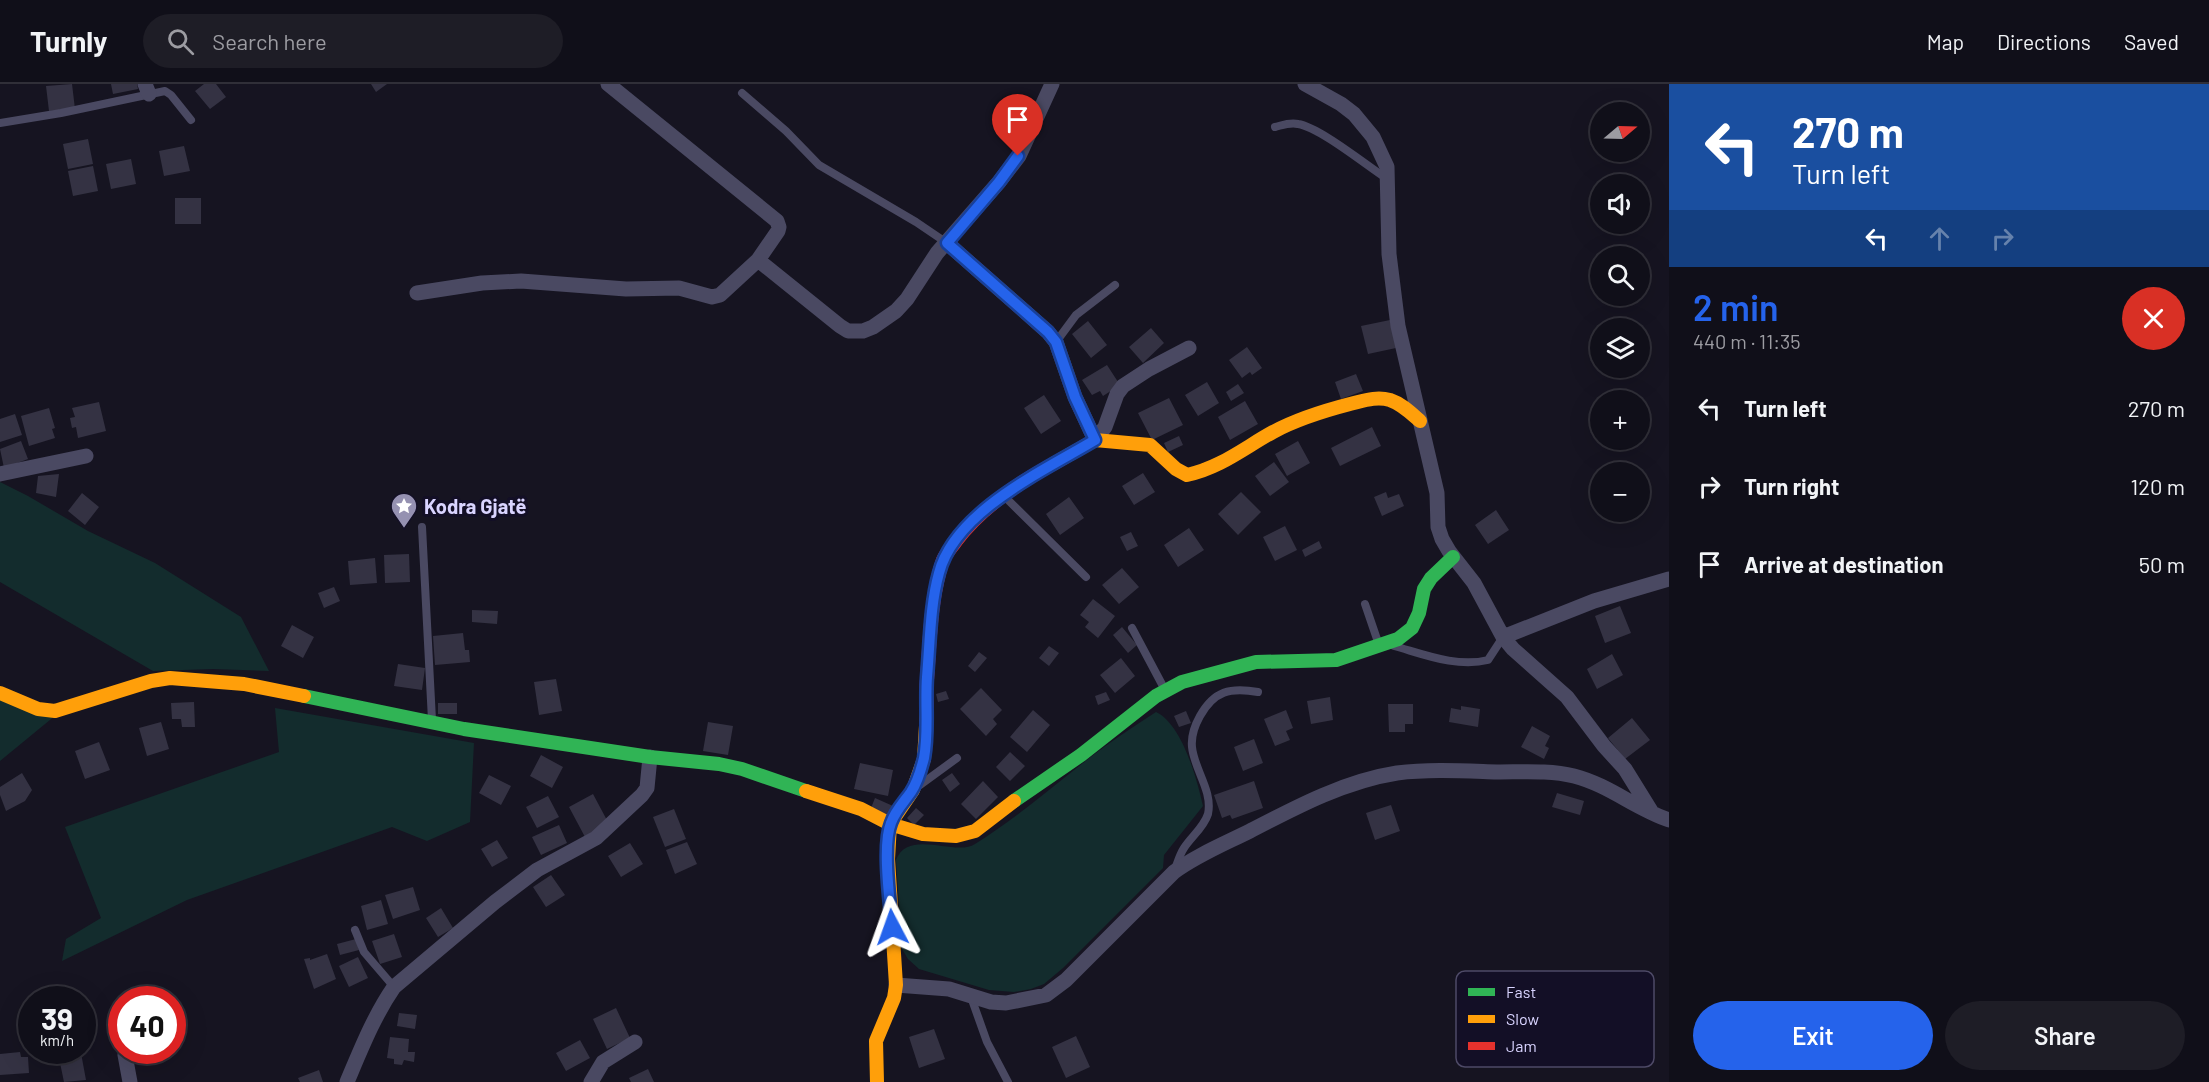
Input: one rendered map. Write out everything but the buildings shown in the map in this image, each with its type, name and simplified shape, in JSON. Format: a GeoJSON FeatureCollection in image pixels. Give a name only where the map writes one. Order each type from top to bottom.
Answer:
{"type":"FeatureCollection","features":[{"type":"Feature","properties":{"kind":"street"},"geometry":{"type":"LineString","coordinates":[[417,293],[482,283],[521,281],[626,289],[679,288],[712,297],[720,295],[758,260],[778,231],[778,224],[608,84]]}},
{"type":"Feature","properties":{"kind":"street"},"geometry":{"type":"LineString","coordinates":[[758,260],[840,326],[855,332],[873,327],[896,311],[908,298],[937,253],[999,182],[1018,156],[1032,131],[1052,84]]}},
{"type":"Feature","properties":{"kind":"street"},"geometry":{"type":"LineString","coordinates":[[1305,84],[1341,104],[1366,126],[1383,156],[1389,180],[1387,224],[1393,294],[1398,326],[1437,493],[1438,527],[1442,539],[1474,583],[1503,637],[1513,649],[1568,697],[1598,738],[1625,769],[1653,813]]}},
{"type":"Feature","properties":{"kind":"street"},"geometry":{"type":"LineString","coordinates":[[947,243],[1038,322],[1056,342],[1075,397],[1095,440]]}},
{"type":"Feature","properties":{"kind":"street"},"geometry":{"type":"LineString","coordinates":[[877,1082],[876,1041],[890,1008],[896,985],[888,860],[890,824],[913,790],[922,766],[926,744],[926,692],[939,572],[944,557],[969,524],[1003,495],[1024,480],[1095,440],[1105,427],[1117,394],[1123,386],[1189,348]]}},
{"type":"Feature","properties":{"kind":"street"},"geometry":{"type":"LineString","coordinates":[[1095,440],[1150,445],[1157,449],[1171,466],[1187,475],[1206,471],[1296,421],[1369,399],[1393,400],[1420,421]]}},
{"type":"Feature","properties":{"kind":"street"},"geometry":{"type":"LineString","coordinates":[[0,474],[86,456]]}},
{"type":"Feature","properties":{"kind":"street"},"geometry":{"type":"LineString","coordinates":[[0,693],[38,709],[55,711],[151,681],[170,678],[190,678],[256,686],[516,738],[650,757],[719,764],[742,769],[861,809],[890,824],[922,834],[956,836],[975,831],[1166,690],[1182,682],[1257,662],[1336,660],[1398,639],[1412,628],[1419,613],[1424,589],[1431,578],[1453,557]]}},
{"type":"Feature","properties":{"kind":"street"},"geometry":{"type":"LineString","coordinates":[[1503,637],[1594,601],[1669,579]]}},
{"type":"Feature","properties":{"kind":"street"},"geometry":{"type":"LineString","coordinates":[[347,1082],[378,1012],[394,987],[495,902],[537,870],[596,838],[647,788],[650,757]]}},
{"type":"Feature","properties":{"kind":"street"},"geometry":{"type":"LineString","coordinates":[[896,985],[949,989],[991,1002],[1019,1001],[1046,995],[1056,989],[1174,872],[1188,862],[1265,823],[1338,790],[1368,780],[1417,771],[1554,772],[1573,776],[1611,790],[1669,820]]}},
{"type":"Feature","properties":{"kind":"street"},"geometry":{"type":"LineString","coordinates":[[591,1082],[603,1062],[635,1042]]}},
{"type":"Feature","properties":{"kind":"street"},"geometry":{"type":"LineString","coordinates":[[127,1064],[130,1082]]}},
{"type":"Feature","properties":{"kind":"lane"},"geometry":{"type":"LineString","coordinates":[[0,123],[61,113],[147,89],[165,91],[171,95],[191,120]]}},
{"type":"Feature","properties":{"kind":"lane"},"geometry":{"type":"LineString","coordinates":[[742,93],[786,131],[819,165],[916,222],[947,243]]}},
{"type":"Feature","properties":{"kind":"lane"},"geometry":{"type":"LineString","coordinates":[[1275,127],[1287,123],[1299,124],[1315,130],[1389,180]]}},
{"type":"Feature","properties":{"kind":"lane"},"geometry":{"type":"LineString","coordinates":[[1056,342],[1076,315],[1115,285]]}},
{"type":"Feature","properties":{"kind":"lane"},"geometry":{"type":"LineString","coordinates":[[1003,495],[1086,578]]}},
{"type":"Feature","properties":{"kind":"lane"},"geometry":{"type":"LineString","coordinates":[[422,527],[432,722]]}},
{"type":"Feature","properties":{"kind":"lane"},"geometry":{"type":"LineString","coordinates":[[1365,604],[1383,645],[1468,664],[1488,660],[1503,637]]}},
{"type":"Feature","properties":{"kind":"lane"},"geometry":{"type":"LineString","coordinates":[[1132,628],[1166,690]]}},
{"type":"Feature","properties":{"kind":"lane"},"geometry":{"type":"LineString","coordinates":[[1174,872],[1185,846],[1205,821],[1208,812],[1203,781],[1192,749],[1192,736],[1197,721],[1206,705],[1215,697],[1241,689],[1258,692]]}},
{"type":"Feature","properties":{"kind":"lane"},"geometry":{"type":"LineString","coordinates":[[913,790],[957,758]]}},
{"type":"Feature","properties":{"kind":"lane"},"geometry":{"type":"LineString","coordinates":[[355,930],[364,952],[394,987]]}},
{"type":"Feature","properties":{"kind":"lane"},"geometry":{"type":"LineString","coordinates":[[971,997],[987,1042],[1008,1082]]}},
{"type":"Feature","properties":{"kind":"green space"},"geometry":{"type":"Polygon","coordinates":[[[0,482],[88,531],[155,563],[241,617],[269,671],[213,669],[153,671],[0,582],[0,482]]]}},
{"type":"Feature","properties":{"kind":"green space"},"geometry":{"type":"Polygon","coordinates":[[[0,698],[56,715],[0,761],[0,698]]]}},
{"type":"Feature","properties":{"kind":"green space"},"geometry":{"type":"Polygon","coordinates":[[[275,708],[474,743],[470,822],[427,841],[392,827],[187,900],[62,961],[66,939],[101,918],[65,827],[279,752],[275,708]]]}},
{"type":"Feature","properties":{"kind":"green space"},"geometry":{"type":"Polygon","coordinates":[[[1156,712],[1165,718],[1181,740],[1197,782],[1203,806],[1164,855],[1163,868],[1063,968],[1044,984],[1014,992],[989,990],[919,969],[908,959],[902,949],[896,860],[902,851],[921,844],[967,847],[975,844],[1019,814],[1088,759],[1156,712]]]}},
{"type":"Feature","properties":{"kind":"traffic: fast"},"geometry":{"type":"LineString","coordinates":[[1014,801],[1081,755],[1156,696],[1182,682],[1256,662],[1336,660],[1398,639],[1412,628],[1419,613],[1424,589],[1431,578],[1453,557]]}},
{"type":"Feature","properties":{"kind":"traffic: fast"},"geometry":{"type":"LineString","coordinates":[[304,696],[464,729],[650,757],[719,764],[742,769],[806,791]]}},
{"type":"Feature","properties":{"kind":"traffic: slow"},"geometry":{"type":"LineString","coordinates":[[1053,464],[1095,440],[1150,445],[1176,469],[1187,475],[1221,463],[1273,432],[1301,419],[1365,400],[1385,399],[1394,402],[1420,421]]}},
{"type":"Feature","properties":{"kind":"traffic: slow"},"geometry":{"type":"LineString","coordinates":[[0,693],[38,709],[55,711],[151,681],[170,678],[244,684],[304,696]]}},
{"type":"Feature","properties":{"kind":"traffic: slow"},"geometry":{"type":"LineString","coordinates":[[877,1082],[876,1041],[894,998],[896,985],[888,859],[890,824],[913,790],[924,759],[927,709]]}},
{"type":"Feature","properties":{"kind":"traffic: slow"},"geometry":{"type":"LineString","coordinates":[[806,791],[861,809],[890,824],[923,834],[956,836],[975,831],[1014,801]]}},
{"type":"Feature","properties":{"kind":"traffic: jam"},"geometry":{"type":"LineString","coordinates":[[927,709],[926,692],[931,625],[938,576],[944,557],[977,517],[1013,488],[1053,464]]}},
{"type":"Feature","properties":{"kind":"place","name":"Kodra Gjatë"},"geometry":{"type":"Point","coordinates":[404,529]}},
{"type":"Feature","properties":{"kind":"route"},"geometry":{"type":"LineString","coordinates":[[892,927],[888,860],[890,824],[913,790],[924,759],[927,725],[926,692],[936,587],[944,557],[969,524],[1003,495],[1024,480],[1095,440],[1075,397],[1056,342],[1038,322],[947,243],[1018,156]]}}]}
